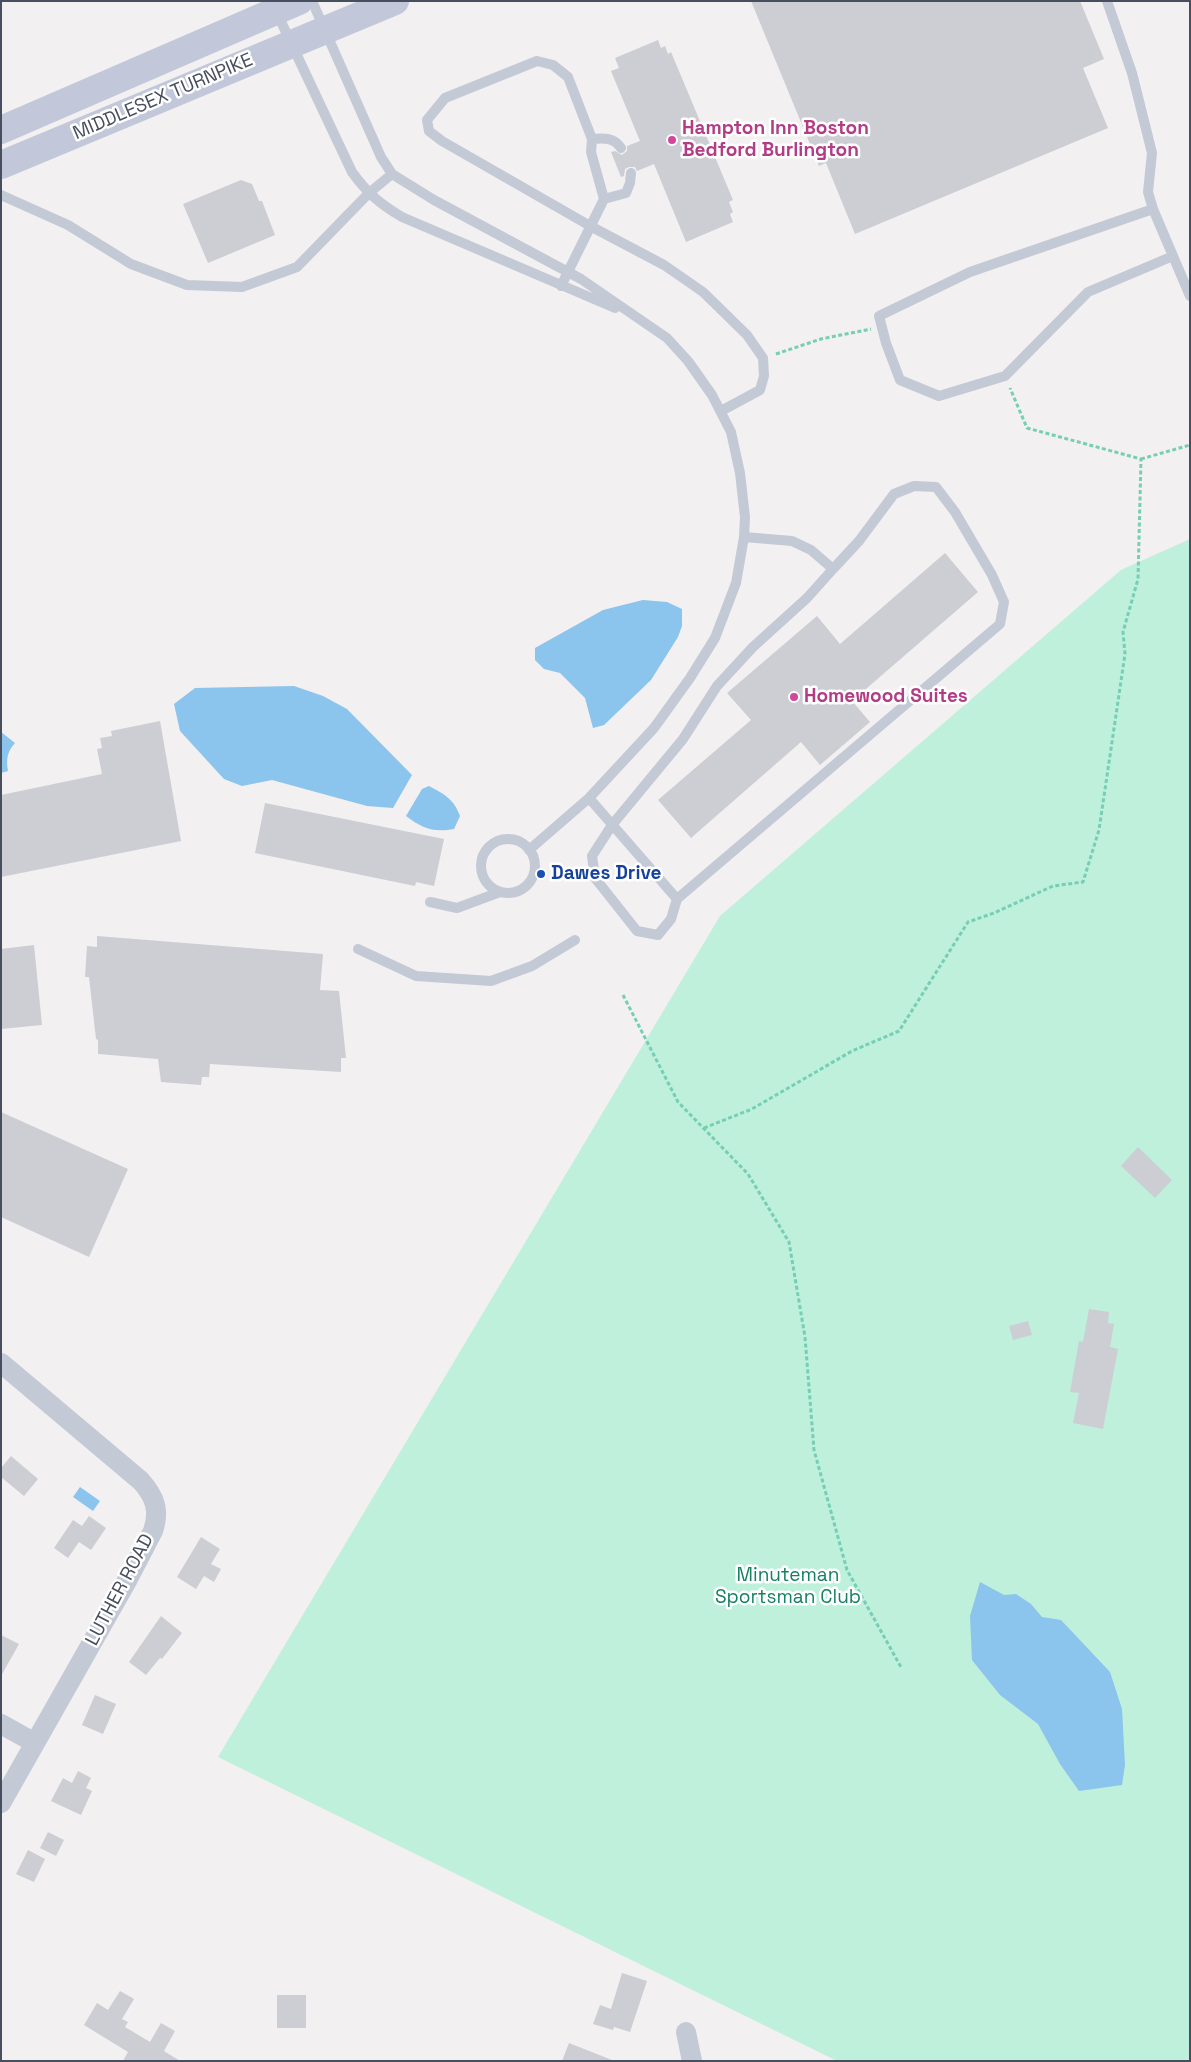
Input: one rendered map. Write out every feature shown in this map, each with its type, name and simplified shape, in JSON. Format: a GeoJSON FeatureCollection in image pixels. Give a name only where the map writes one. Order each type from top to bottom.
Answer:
{"type":"FeatureCollection","features":[{"type":"Feature","properties":{"kind":"main road","name":"MIDDLESEX TURNPIKE"},"geometry":{"type":"LineString","coordinates":[[1,165],[395,1]]}},
{"type":"Feature","properties":{"kind":"main road","name":"MIDDLESEX TURNPIKE"},"geometry":{"type":"LineString","coordinates":[[1,130],[282,5]]}},
{"type":"Feature","properties":{"kind":"street","name":"LUTHER ROAD"},"geometry":{"type":"LineString","coordinates":[[1,1363],[141,1481],[152,1494],[156,1509],[153,1531],[1,1803]]}},
{"type":"Feature","properties":{"kind":"street"},"geometry":{"type":"LineString","coordinates":[[1,1724],[35,1743]]}},
{"type":"Feature","properties":{"kind":"street"},"geometry":{"type":"LineString","coordinates":[[686,2032],[692,2061]]}},
{"type":"Feature","properties":{"kind":"lane"},"geometry":{"type":"LineString","coordinates":[[312,1],[381,157],[392,174],[434,200],[581,279],[667,338],[688,361],[712,395],[731,432],[740,473],[745,517],[744,537],[736,583],[715,638],[690,678],[654,728],[589,798],[529,850]]}},
{"type":"Feature","properties":{"kind":"lane"},"geometry":{"type":"LineString","coordinates":[[1107,1],[1132,73],[1152,153],[1148,192],[1153,209],[1190,296]]}},
{"type":"Feature","properties":{"kind":"lane"},"geometry":{"type":"LineString","coordinates":[[282,5],[290,44],[349,165],[363,187],[380,204],[402,216],[561,286],[635,316]]}},
{"type":"Feature","properties":{"kind":"lane"},"geometry":{"type":"LineString","coordinates":[[561,286],[592,226],[604,200],[591,152],[592,139],[568,77],[553,65],[537,61],[445,98],[427,120],[429,131],[442,141],[592,226],[664,264],[702,292],[747,335],[763,358],[764,376],[760,390],[720,411]]}},
{"type":"Feature","properties":{"kind":"lane"},"geometry":{"type":"LineString","coordinates":[[592,139],[612,139],[621,148]]}},
{"type":"Feature","properties":{"kind":"lane"},"geometry":{"type":"LineString","coordinates":[[604,200],[626,192],[630,184],[631,173]]}},
{"type":"Feature","properties":{"kind":"lane"},"geometry":{"type":"LineString","coordinates":[[1,195],[68,225],[131,264],[187,286],[242,287],[297,267],[369,193],[392,174]]}},
{"type":"Feature","properties":{"kind":"lane"},"geometry":{"type":"LineString","coordinates":[[1153,209],[970,272],[879,316],[886,343],[900,380],[939,396],[1005,376],[1088,292],[1173,256]]}},
{"type":"Feature","properties":{"kind":"lane"},"geometry":{"type":"LineString","coordinates":[[914,486],[936,487],[955,512],[992,575],[1004,602],[1000,624],[677,899],[672,918],[658,935],[638,931],[595,878],[592,856],[612,825],[684,739],[717,686],[753,647],[807,598],[859,541],[894,494],[914,486]]}},
{"type":"Feature","properties":{"kind":"lane"},"geometry":{"type":"LineString","coordinates":[[744,537],[792,541],[811,550],[833,569]]}},
{"type":"Feature","properties":{"kind":"lane"},"geometry":{"type":"LineString","coordinates":[[589,798],[677,899]]}},
{"type":"Feature","properties":{"kind":"lane"},"geometry":{"type":"LineString","coordinates":[[507,839],[520,842],[529,850],[534,862],[533,874],[527,884],[520,890],[510,893],[500,892],[493,889],[482,876],[481,863],[485,851],[495,842],[507,839]]}},
{"type":"Feature","properties":{"kind":"lane"},"geometry":{"type":"LineString","coordinates":[[430,902],[457,908],[500,892]]}},
{"type":"Feature","properties":{"kind":"lane"},"geometry":{"type":"LineString","coordinates":[[358,950],[416,976],[491,981],[532,966],[575,940]]}},
{"type":"Feature","properties":{"kind":"path"},"geometry":{"type":"LineString","coordinates":[[763,358],[820,339],[881,327]]}},
{"type":"Feature","properties":{"kind":"path"},"geometry":{"type":"LineString","coordinates":[[1005,376],[1027,428],[1141,460],[1190,445]]}},
{"type":"Feature","properties":{"kind":"path"},"geometry":{"type":"LineString","coordinates":[[704,1128],[752,1109],[852,1051],[899,1031],[968,922],[994,913],[1053,886],[1084,882],[1099,830],[1125,654],[1122,632],[1138,579],[1141,460]]}},
{"type":"Feature","properties":{"kind":"path"},"geometry":{"type":"LineString","coordinates":[[623,995],[678,1102],[748,1174],[789,1242],[805,1337],[814,1450],[847,1570],[902,1670]]}},
{"type":"Feature","properties":{"kind":"green space","name":"Minuteman Sportsman Club"},"geometry":{"type":"Polygon","coordinates":[[[1190,539],[1190,2061],[837,2061],[218,1757],[720,916],[1121,570],[1190,539]]]}},
{"type":"Feature","properties":{"kind":"water"},"geometry":{"type":"Polygon","coordinates":[[[643,600],[667,602],[682,609],[682,626],[678,637],[651,680],[604,725],[593,728],[585,698],[560,673],[544,669],[535,660],[535,648],[603,610],[643,600]]]}},
{"type":"Feature","properties":{"kind":"water"},"geometry":{"type":"Polygon","coordinates":[[[294,686],[323,696],[347,709],[412,775],[393,808],[367,806],[272,780],[242,786],[224,779],[180,731],[174,704],[195,688],[294,686]]]}},
{"type":"Feature","properties":{"kind":"water"},"geometry":{"type":"Polygon","coordinates":[[[1,732],[15,743],[10,749],[8,756],[8,771],[1,773],[1,732]]]}},
{"type":"Feature","properties":{"kind":"water"},"geometry":{"type":"Polygon","coordinates":[[[429,786],[452,801],[458,810],[460,816],[454,829],[434,830],[417,824],[406,816],[422,789],[429,786]]]}},
{"type":"Feature","properties":{"kind":"water"},"geometry":{"type":"Polygon","coordinates":[[[80,1487],[100,1501],[93,1511],[73,1497],[80,1487]]]}},
{"type":"Feature","properties":{"kind":"water"},"geometry":{"type":"Polygon","coordinates":[[[980,1582],[1004,1595],[1016,1594],[1031,1604],[1042,1617],[1061,1620],[1110,1672],[1122,1709],[1125,1765],[1122,1785],[1079,1791],[1060,1764],[1038,1724],[1000,1695],[972,1660],[970,1616],[980,1582]]]}},
{"type":"Feature","properties":{"kind":"building"},"geometry":{"type":"Polygon","coordinates":[[[751,1],[1080,1],[1104,59],[1083,68],[1108,128],[855,234],[826,163],[819,166],[751,1]]]}},
{"type":"Feature","properties":{"kind":"building","name":"Hampton Inn Boston Bedford Burlington"},"geometry":{"type":"Polygon","coordinates":[[[658,40],[661,48],[665,46],[668,54],[671,52],[733,200],[729,202],[733,212],[730,214],[733,222],[686,242],[654,164],[637,171],[635,167],[629,167],[625,169],[624,176],[621,177],[611,152],[615,151],[622,155],[627,151],[627,146],[640,141],[611,71],[619,68],[615,58],[658,40]]]}},
{"type":"Feature","properties":{"kind":"building"},"geometry":{"type":"Polygon","coordinates":[[[241,180],[252,184],[259,201],[262,201],[275,235],[208,263],[183,204],[241,180]]]}},
{"type":"Feature","properties":{"kind":"building","name":"Homewood Suites"},"geometry":{"type":"Polygon","coordinates":[[[945,553],[978,592],[852,701],[870,722],[820,765],[801,742],[691,838],[658,800],[751,720],[727,693],[817,616],[840,644],[945,553]]]}},
{"type":"Feature","properties":{"kind":"building"},"geometry":{"type":"Polygon","coordinates":[[[160,721],[181,841],[1,877],[1,795],[102,774],[97,749],[102,748],[100,738],[112,736],[111,731],[160,721]]]}},
{"type":"Feature","properties":{"kind":"building"},"geometry":{"type":"Polygon","coordinates":[[[265,803],[444,839],[434,886],[416,882],[415,886],[255,853],[265,803]]]}},
{"type":"Feature","properties":{"kind":"building"},"geometry":{"type":"Polygon","coordinates":[[[97,936],[323,954],[320,990],[339,991],[346,1058],[341,1058],[341,1072],[210,1064],[209,1077],[202,1077],[201,1085],[161,1082],[158,1059],[98,1054],[98,1040],[96,1039],[89,977],[85,977],[87,946],[97,947],[97,936]]]}},
{"type":"Feature","properties":{"kind":"building"},"geometry":{"type":"Polygon","coordinates":[[[34,945],[42,1025],[1,1029],[1,949],[34,945]]]}},
{"type":"Feature","properties":{"kind":"building"},"geometry":{"type":"Polygon","coordinates":[[[1,1112],[128,1169],[89,1257],[1,1217],[1,1112]]]}},
{"type":"Feature","properties":{"kind":"building"},"geometry":{"type":"Polygon","coordinates":[[[1138,1147],[1172,1180],[1155,1198],[1121,1166],[1138,1147]]]}},
{"type":"Feature","properties":{"kind":"building"},"geometry":{"type":"Polygon","coordinates":[[[1089,1309],[1109,1312],[1108,1323],[1114,1324],[1110,1347],[1118,1349],[1103,1429],[1073,1423],[1079,1393],[1070,1392],[1079,1341],[1083,1342],[1089,1309]]]}},
{"type":"Feature","properties":{"kind":"building"},"geometry":{"type":"Polygon","coordinates":[[[1028,1321],[1032,1335],[1013,1340],[1009,1326],[1028,1321]]]}},
{"type":"Feature","properties":{"kind":"building"},"geometry":{"type":"Polygon","coordinates":[[[11,1456],[38,1479],[24,1496],[1,1477],[1,1468],[11,1456]]]}},
{"type":"Feature","properties":{"kind":"building"},"geometry":{"type":"Polygon","coordinates":[[[89,1516],[106,1528],[91,1550],[79,1542],[68,1558],[54,1548],[73,1520],[82,1526],[89,1516]]]}},
{"type":"Feature","properties":{"kind":"building"},"geometry":{"type":"Polygon","coordinates":[[[201,1537],[220,1549],[211,1564],[221,1569],[214,1582],[204,1576],[196,1589],[177,1577],[201,1537]]]}},
{"type":"Feature","properties":{"kind":"building"},"geometry":{"type":"Polygon","coordinates":[[[161,1616],[182,1633],[162,1659],[160,1658],[146,1675],[129,1662],[161,1616]]]}},
{"type":"Feature","properties":{"kind":"building"},"geometry":{"type":"Polygon","coordinates":[[[1,1635],[19,1644],[1,1676],[1,1635]]]}},
{"type":"Feature","properties":{"kind":"building"},"geometry":{"type":"Polygon","coordinates":[[[95,1695],[116,1704],[103,1734],[82,1725],[95,1695]]]}},
{"type":"Feature","properties":{"kind":"building"},"geometry":{"type":"Polygon","coordinates":[[[78,1771],[91,1778],[86,1788],[92,1791],[81,1815],[51,1801],[63,1778],[72,1783],[78,1771]]]}},
{"type":"Feature","properties":{"kind":"building"},"geometry":{"type":"Polygon","coordinates":[[[48,1832],[64,1840],[56,1856],[40,1848],[48,1832]]]}},
{"type":"Feature","properties":{"kind":"building"},"geometry":{"type":"Polygon","coordinates":[[[28,1850],[45,1859],[34,1882],[16,1874],[28,1850]]]}},
{"type":"Feature","properties":{"kind":"building"},"geometry":{"type":"Polygon","coordinates":[[[622,1973],[647,1981],[630,2032],[614,2027],[613,2030],[593,2024],[600,2005],[611,2009],[622,1973]]]}},
{"type":"Feature","properties":{"kind":"building"},"geometry":{"type":"Polygon","coordinates":[[[120,1991],[134,1999],[122,2019],[128,2022],[125,2027],[150,2042],[161,2023],[175,2031],[164,2051],[180,2061],[123,2061],[128,2052],[84,2025],[97,2003],[108,2010],[120,1991]]]}},
{"type":"Feature","properties":{"kind":"building"},"geometry":{"type":"Polygon","coordinates":[[[277,1995],[306,1995],[306,2028],[277,2028],[277,1995]]]}},
{"type":"Feature","properties":{"kind":"building"},"geometry":{"type":"Polygon","coordinates":[[[569,2043],[612,2060],[612,2061],[562,2061],[569,2043]]]}},
{"type":"Feature","properties":{"kind":"place","name":"Hampton Inn Boston Bedford Burlington"},"geometry":{"type":"Point","coordinates":[672,140]}},
{"type":"Feature","properties":{"kind":"place","name":"Homewood Suites"},"geometry":{"type":"Point","coordinates":[794,697]}},
{"type":"Feature","properties":{"kind":"place","name":"Dawes Drive"},"geometry":{"type":"Point","coordinates":[541,874]}}]}
